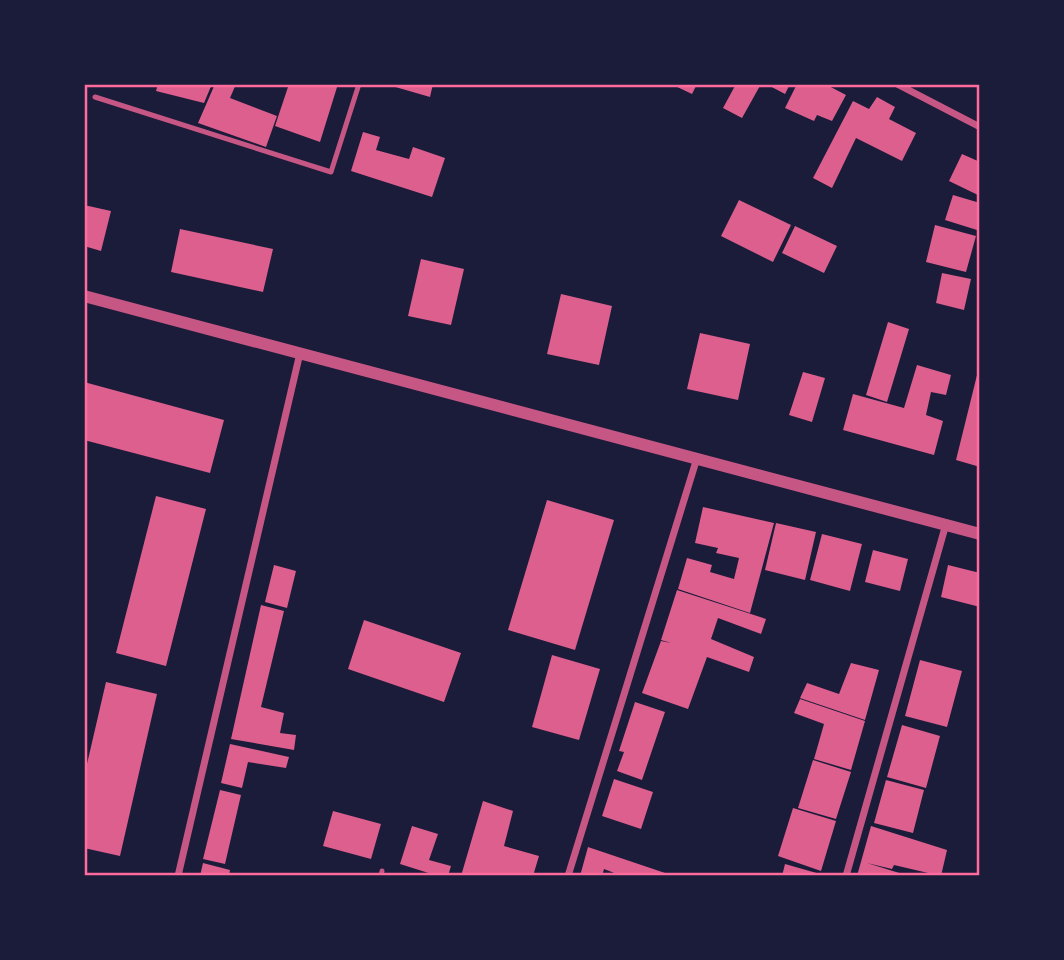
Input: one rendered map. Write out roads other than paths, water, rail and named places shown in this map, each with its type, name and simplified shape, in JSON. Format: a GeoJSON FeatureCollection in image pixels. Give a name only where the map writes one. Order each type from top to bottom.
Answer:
{"type":"FeatureCollection","features":[{"type":"Feature","properties":{"kind":"street"},"geometry":{"type":"LineString","coordinates":[[897,84],[980,127]]}},
{"type":"Feature","properties":{"kind":"street"},"geometry":{"type":"LineString","coordinates":[[84,296],[980,534]]}},
{"type":"Feature","properties":{"kind":"street"},"geometry":{"type":"LineString","coordinates":[[178,876],[300,353]]}},
{"type":"Feature","properties":{"kind":"street"},"geometry":{"type":"LineString","coordinates":[[568,876],[697,458]]}},
{"type":"Feature","properties":{"kind":"street"},"geometry":{"type":"LineString","coordinates":[[846,876],[946,524]]}},
{"type":"Feature","properties":{"kind":"lane"},"geometry":{"type":"LineString","coordinates":[[95,97],[331,172],[359,84]]}}]}
